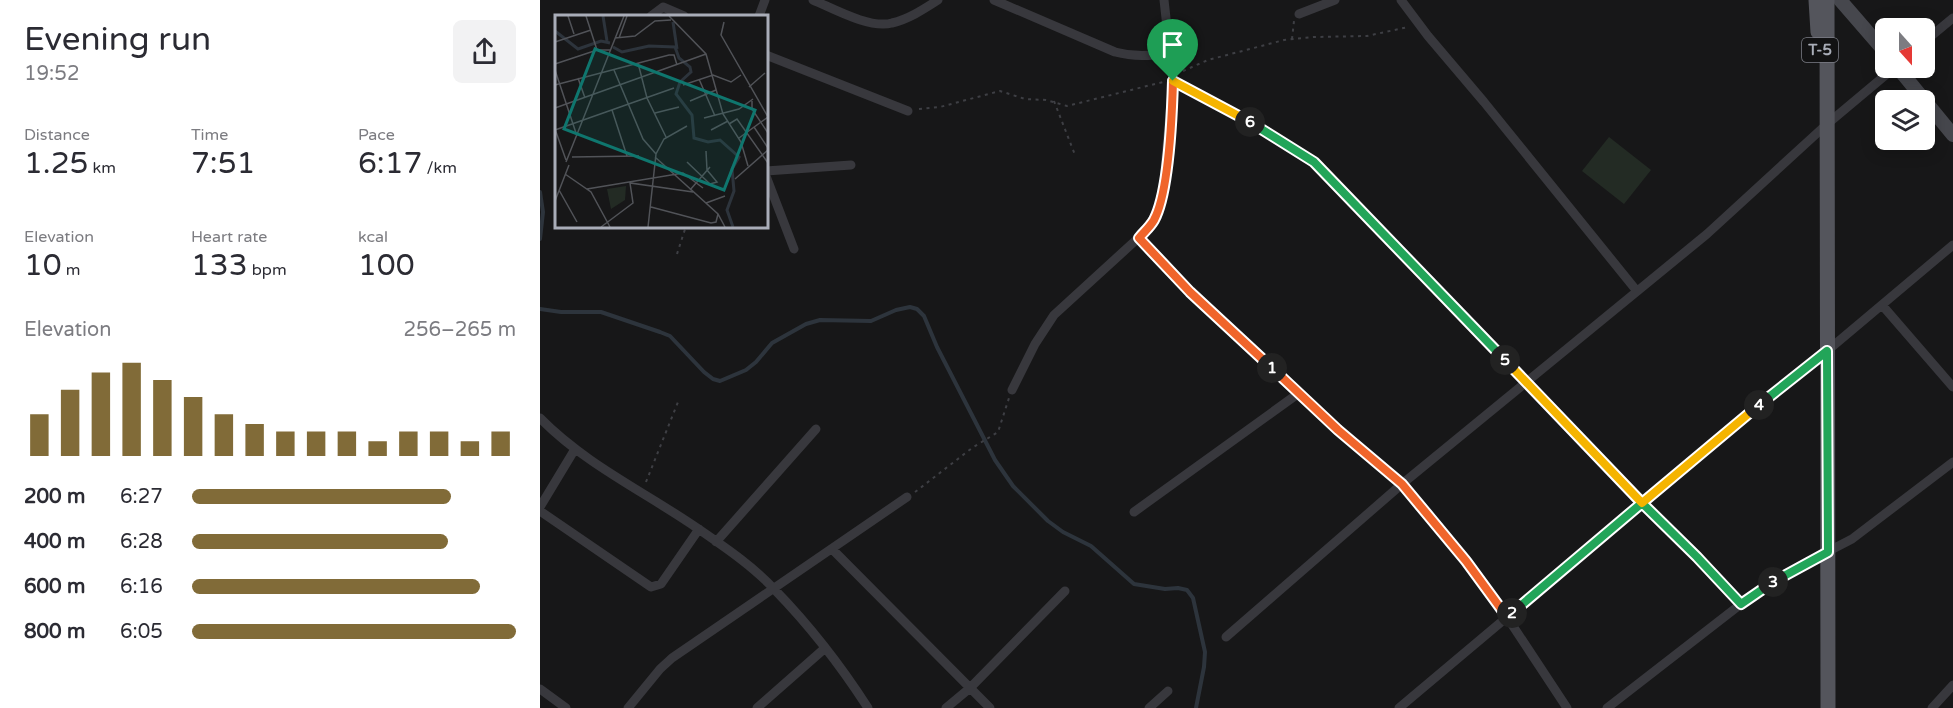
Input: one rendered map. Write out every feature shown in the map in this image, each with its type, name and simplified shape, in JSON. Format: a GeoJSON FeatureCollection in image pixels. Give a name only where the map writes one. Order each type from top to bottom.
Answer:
{"type":"FeatureCollection","features":[{"type":"Feature","properties":{"kind":"main road","name":"T-5"},"geometry":{"type":"LineString","coordinates":[[1816,0],[1826,100]]}},
{"type":"Feature","properties":{"kind":"main road","name":"T-5"},"geometry":{"type":"LineString","coordinates":[[1827,0],[1828,708]]}},
{"type":"Feature","properties":{"kind":"main road"},"geometry":{"type":"LineString","coordinates":[[1840,0],[1875,40]]}},
{"type":"Feature","properties":{"kind":"main road"},"geometry":{"type":"LineString","coordinates":[[1905,78],[1953,135]]}},
{"type":"Feature","properties":{"kind":"street"},"geometry":{"type":"LineString","coordinates":[[759,15],[765,0]]}},
{"type":"Feature","properties":{"kind":"street"},"geometry":{"type":"LineString","coordinates":[[813,0],[862,20],[879,24],[891,24],[904,19],[938,0]]}},
{"type":"Feature","properties":{"kind":"street"},"geometry":{"type":"LineString","coordinates":[[994,0],[1114,52],[1146,57],[1170,53]]}},
{"type":"Feature","properties":{"kind":"street"},"geometry":{"type":"LineString","coordinates":[[1012,390],[1035,344],[1054,315],[1139,238],[1154,221],[1159,209],[1164,180],[1173,81],[1164,0]]}},
{"type":"Feature","properties":{"kind":"street"},"geometry":{"type":"LineString","coordinates":[[1299,14],[1335,0]]}},
{"type":"Feature","properties":{"kind":"street"},"geometry":{"type":"LineString","coordinates":[[1401,0],[1636,290]]}},
{"type":"Feature","properties":{"kind":"street"},"geometry":{"type":"LineString","coordinates":[[652,15],[663,8],[681,15]]}},
{"type":"Feature","properties":{"kind":"street"},"geometry":{"type":"LineString","coordinates":[[1935,33],[1953,18]]}},
{"type":"Feature","properties":{"kind":"street"},"geometry":{"type":"LineString","coordinates":[[768,56],[908,111]]}},
{"type":"Feature","properties":{"kind":"street"},"geometry":{"type":"LineString","coordinates":[[1226,637],[1402,484],[1707,234],[1826,125],[1884,78]]}},
{"type":"Feature","properties":{"kind":"street"},"geometry":{"type":"LineString","coordinates":[[1173,81],[1249,122],[1314,162],[1741,604]]}},
{"type":"Feature","properties":{"kind":"street"},"geometry":{"type":"LineString","coordinates":[[768,174],[851,165]]}},
{"type":"Feature","properties":{"kind":"street"},"geometry":{"type":"LineString","coordinates":[[768,179],[794,249]]}},
{"type":"Feature","properties":{"kind":"street"},"geometry":{"type":"LineString","coordinates":[[1139,238],[1190,292],[1338,430],[1402,484],[1466,561],[1507,617],[1567,708]]}},
{"type":"Feature","properties":{"kind":"street"},"geometry":{"type":"LineString","coordinates":[[1399,708],[1953,245]]}},
{"type":"Feature","properties":{"kind":"street"},"geometry":{"type":"LineString","coordinates":[[1882,305],[1953,387]]}},
{"type":"Feature","properties":{"kind":"street"},"geometry":{"type":"LineString","coordinates":[[1134,512],[1299,393]]}},
{"type":"Feature","properties":{"kind":"street"},"geometry":{"type":"LineString","coordinates":[[540,418],[575,449],[699,529],[744,562],[774,589],[855,688],[868,708]]}},
{"type":"Feature","properties":{"kind":"street"},"geometry":{"type":"LineString","coordinates":[[716,542],[816,429]]}},
{"type":"Feature","properties":{"kind":"street"},"geometry":{"type":"LineString","coordinates":[[575,449],[540,509],[651,587],[661,584],[699,529]]}},
{"type":"Feature","properties":{"kind":"street"},"geometry":{"type":"LineString","coordinates":[[1607,708],[1741,604],[1791,571],[1828,552],[1878,520],[1953,462]]}},
{"type":"Feature","properties":{"kind":"street"},"geometry":{"type":"LineString","coordinates":[[628,708],[672,658],[907,497]]}},
{"type":"Feature","properties":{"kind":"street"},"geometry":{"type":"LineString","coordinates":[[832,549],[990,708]]}},
{"type":"Feature","properties":{"kind":"street"},"geometry":{"type":"LineString","coordinates":[[946,708],[970,688],[1065,591]]}},
{"type":"Feature","properties":{"kind":"street"},"geometry":{"type":"LineString","coordinates":[[757,708],[824,649]]}},
{"type":"Feature","properties":{"kind":"street"},"geometry":{"type":"LineString","coordinates":[[1932,708],[1953,685]]}},
{"type":"Feature","properties":{"kind":"street"},"geometry":{"type":"LineString","coordinates":[[540,689],[567,708]]}},
{"type":"Feature","properties":{"kind":"street"},"geometry":{"type":"LineString","coordinates":[[1149,708],[1168,691]]}},
{"type":"Feature","properties":{"kind":"path"},"geometry":{"type":"LineString","coordinates":[[1292,39],[1295,18],[1299,14]]}},
{"type":"Feature","properties":{"kind":"path"},"geometry":{"type":"LineString","coordinates":[[908,111],[940,107],[1000,91],[1033,101],[1054,101],[1067,106],[1122,91],[1173,81],[1183,71],[1208,60],[1251,47],[1292,39],[1367,36],[1419,24]]}},
{"type":"Feature","properties":{"kind":"path"},"geometry":{"type":"LineString","coordinates":[[1054,101],[1075,155]]}},
{"type":"Feature","properties":{"kind":"path"},"geometry":{"type":"LineString","coordinates":[[677,254],[685,228]]}},
{"type":"Feature","properties":{"kind":"path"},"geometry":{"type":"LineString","coordinates":[[907,497],[972,448],[998,432],[1012,390]]}},
{"type":"Feature","properties":{"kind":"path"},"geometry":{"type":"LineString","coordinates":[[642,493],[669,419],[678,402]]}},
{"type":"Feature","properties":{"kind":"shaded area"},"geometry":{"type":"Polygon","coordinates":[[[1609,137],[1651,170],[1624,204],[1582,171],[1609,137]]]}},
{"type":"Feature","properties":{"kind":"waterway"},"geometry":{"type":"LineString","coordinates":[[540,192],[543,212],[540,239]]}},
{"type":"Feature","properties":{"kind":"waterway"},"geometry":{"type":"LineString","coordinates":[[540,309],[561,312],[601,312],[660,332],[670,336],[704,372],[720,381],[746,370],[772,343],[806,324],[820,320],[871,321],[896,310],[910,307],[917,309],[924,316],[937,347],[995,460],[1013,486],[1048,521],[1063,532],[1091,546],[1134,584],[1187,590],[1193,598],[1205,652],[1196,708]]}},
{"type":"Feature","properties":{"kind":"route"},"geometry":{"type":"LineString","coordinates":[[1173,81],[1164,180],[1159,209],[1154,221],[1139,238],[1230,330],[1338,430],[1402,484],[1466,561],[1507,617],[1642,503],[1741,604],[1800,566],[1828,552],[1827,351],[1642,503],[1314,162],[1277,138],[1173,81]]}}]}
